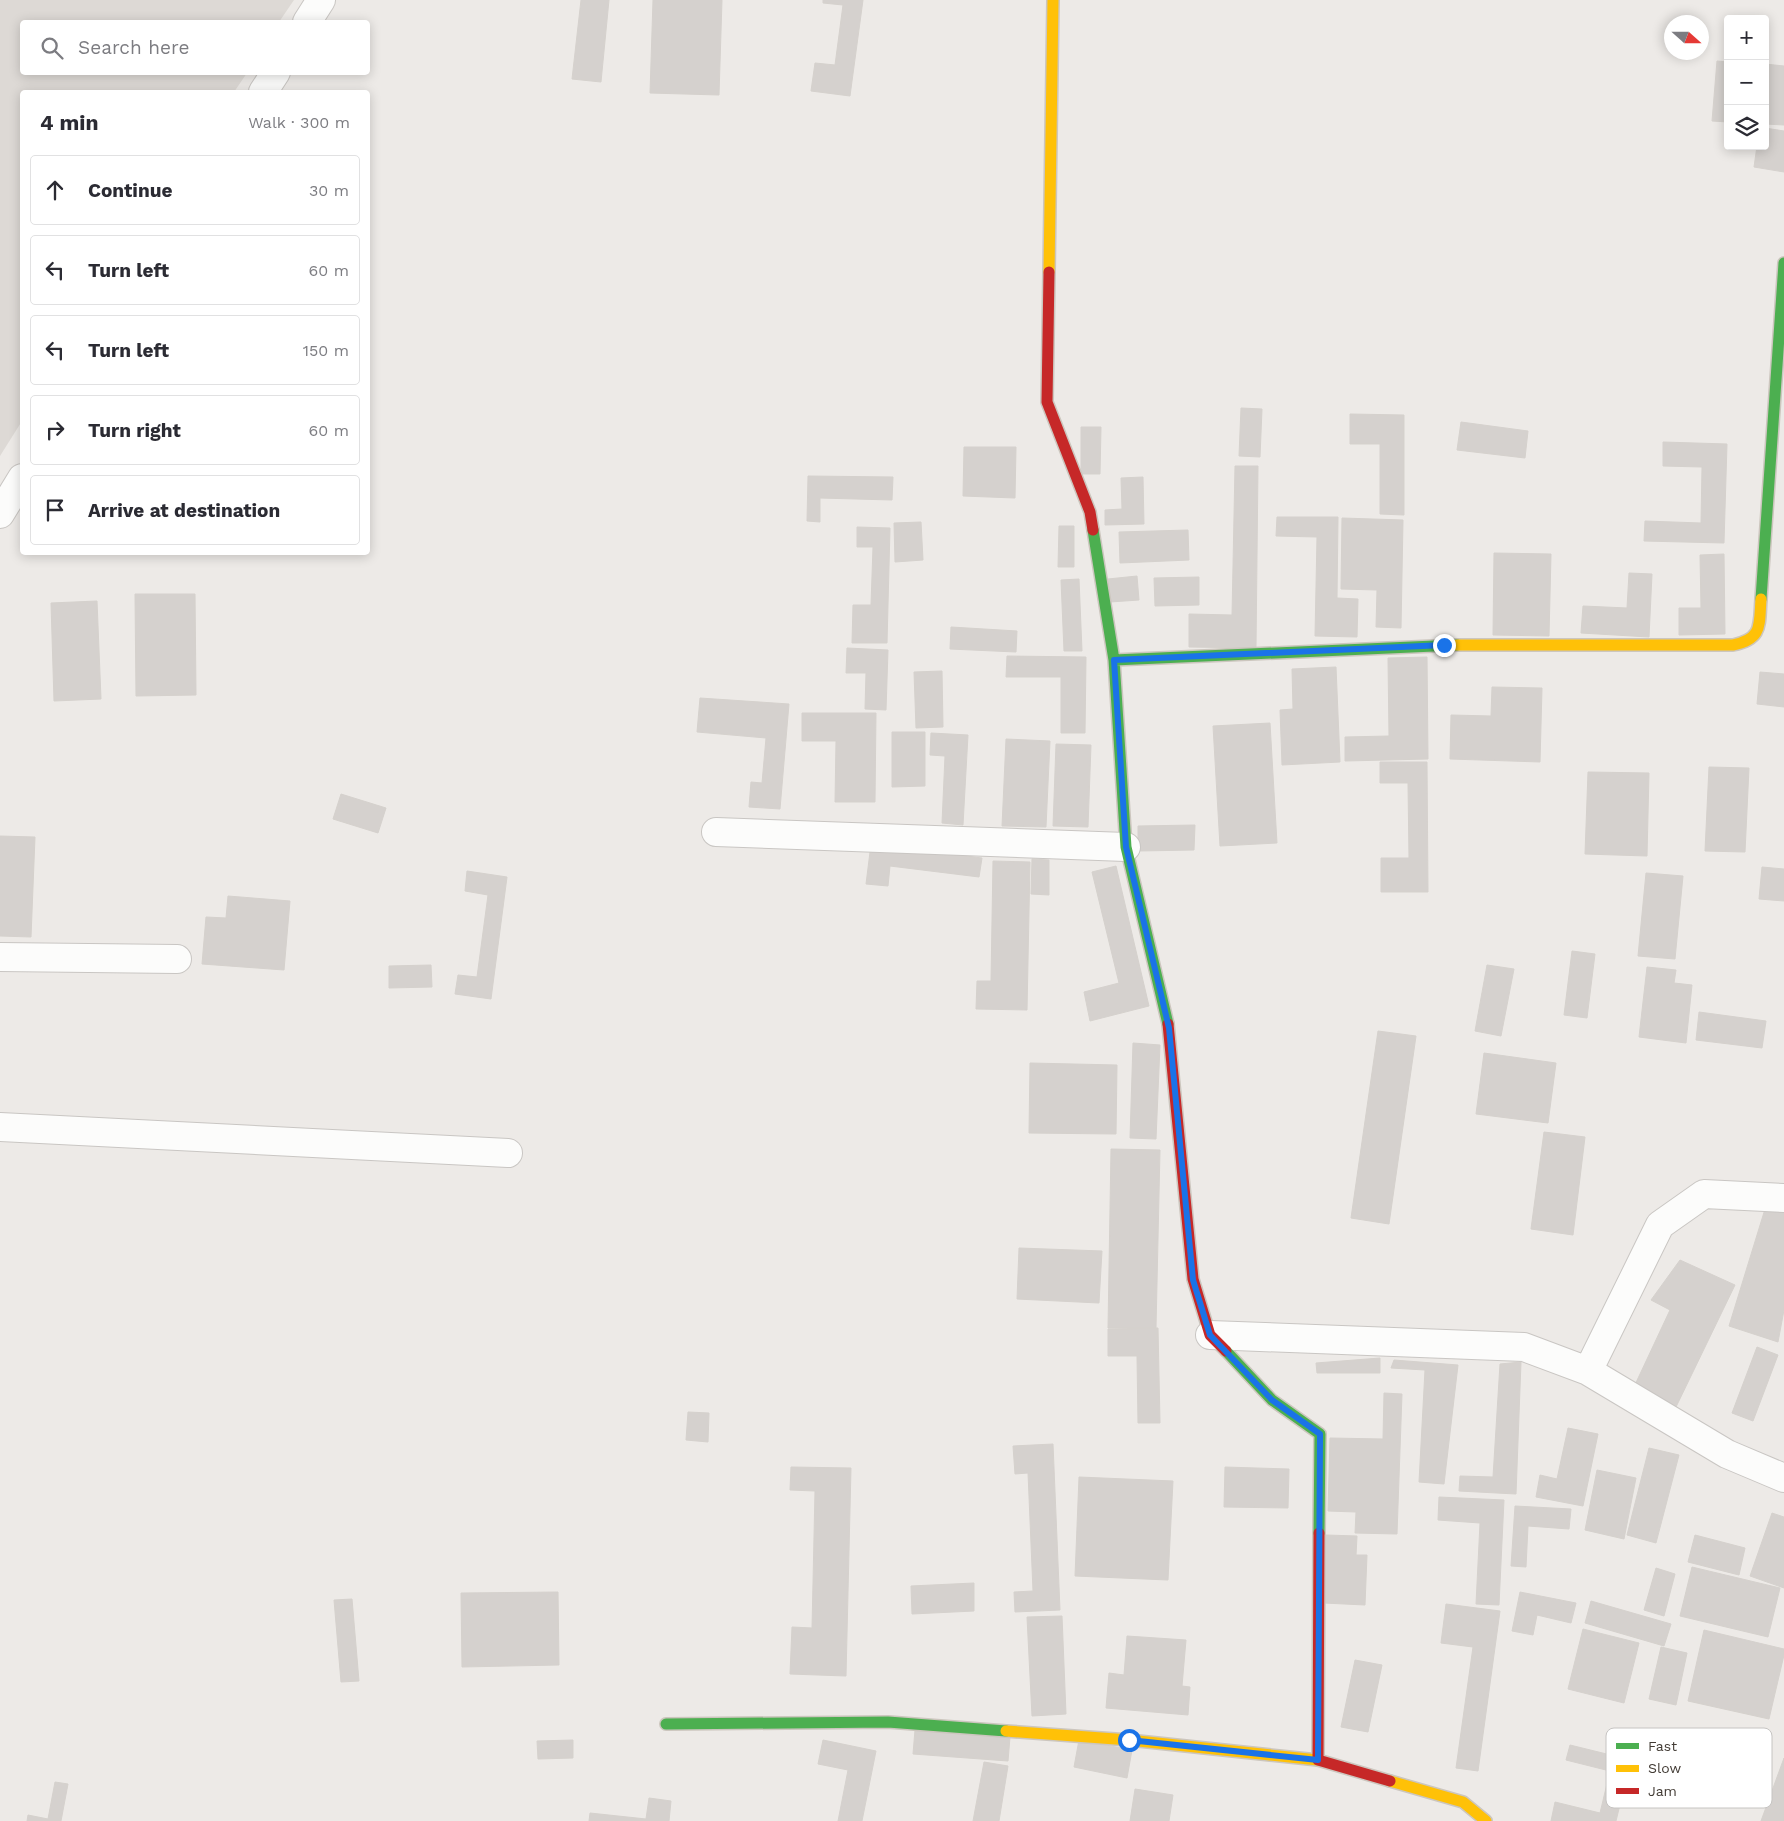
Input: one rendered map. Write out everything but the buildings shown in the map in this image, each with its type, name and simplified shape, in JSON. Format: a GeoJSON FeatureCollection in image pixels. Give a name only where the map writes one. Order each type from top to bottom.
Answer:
{"type":"FeatureCollection","features":[{"type":"Feature","properties":{"kind":"street"},"geometry":{"type":"LineString","coordinates":[[308,20],[321,0]]}},
{"type":"Feature","properties":{"kind":"street"},"geometry":{"type":"LineString","coordinates":[[1053,0],[1047,402],[1090,512],[1114,660],[1126,847],[1169,1028],[1193,1280],[1210,1335],[1272,1400],[1320,1434],[1318,1760]]}},
{"type":"Feature","properties":{"kind":"street"},"geometry":{"type":"LineString","coordinates":[[264,90],[274,75]]}},
{"type":"Feature","properties":{"kind":"street"},"geometry":{"type":"LineString","coordinates":[[1114,660],[1444,645],[1733,645],[1748,642],[1758,630],[1784,263]]}},
{"type":"Feature","properties":{"kind":"street"},"geometry":{"type":"LineString","coordinates":[[0,514],[20,481]]}},
{"type":"Feature","properties":{"kind":"street"},"geometry":{"type":"LineString","coordinates":[[716,832],[1126,847]]}},
{"type":"Feature","properties":{"kind":"street"},"geometry":{"type":"LineString","coordinates":[[0,957],[177,960]]}},
{"type":"Feature","properties":{"kind":"street"},"geometry":{"type":"LineString","coordinates":[[0,1127],[508,1153]]}},
{"type":"Feature","properties":{"kind":"street"},"geometry":{"type":"LineString","coordinates":[[1588,1371],[1660,1225],[1704,1194],[1784,1198]]}},
{"type":"Feature","properties":{"kind":"street"},"geometry":{"type":"LineString","coordinates":[[1210,1335],[1524,1347],[1588,1371],[1727,1454],[1784,1478]]}},
{"type":"Feature","properties":{"kind":"street"},"geometry":{"type":"LineString","coordinates":[[666,1724],[888,1722],[1129,1740],[1318,1760],[1463,1802],[1486,1821]]}},
{"type":"Feature","properties":{"kind":"shaded area"},"geometry":{"type":"Polygon","coordinates":[[[0,0],[294,0],[280,20],[20,20],[20,75],[246,75],[235,90],[20,90],[20,424],[0,456],[0,0]]]}},
{"type":"Feature","properties":{"kind":"traffic: fast"},"geometry":{"type":"LineString","coordinates":[[1761,599],[1784,263]]}},
{"type":"Feature","properties":{"kind":"traffic: fast"},"geometry":{"type":"LineString","coordinates":[[1093,530],[1114,660],[1126,847],[1168,1024]]}},
{"type":"Feature","properties":{"kind":"traffic: fast"},"geometry":{"type":"LineString","coordinates":[[1114,660],[1457,645]]}},
{"type":"Feature","properties":{"kind":"traffic: fast"},"geometry":{"type":"LineString","coordinates":[[1226,1351],[1272,1400],[1320,1434],[1319,1533]]}},
{"type":"Feature","properties":{"kind":"traffic: fast"},"geometry":{"type":"LineString","coordinates":[[666,1724],[888,1722],[1006,1731]]}},
{"type":"Feature","properties":{"kind":"traffic: slow"},"geometry":{"type":"LineString","coordinates":[[1049,272],[1053,0]]}},
{"type":"Feature","properties":{"kind":"traffic: slow"},"geometry":{"type":"LineString","coordinates":[[1457,645],[1733,645],[1750,639],[1755,635],[1758,630],[1761,599]]}},
{"type":"Feature","properties":{"kind":"traffic: slow"},"geometry":{"type":"LineString","coordinates":[[1006,1731],[1129,1740],[1318,1760]]}},
{"type":"Feature","properties":{"kind":"traffic: slow"},"geometry":{"type":"LineString","coordinates":[[1390,1781],[1463,1802],[1486,1821]]}},
{"type":"Feature","properties":{"kind":"traffic: jam"},"geometry":{"type":"LineString","coordinates":[[1049,272],[1047,402],[1090,512],[1093,530]]}},
{"type":"Feature","properties":{"kind":"traffic: jam"},"geometry":{"type":"LineString","coordinates":[[1168,1024],[1193,1279],[1210,1335],[1226,1351]]}},
{"type":"Feature","properties":{"kind":"traffic: jam"},"geometry":{"type":"LineString","coordinates":[[1319,1533],[1318,1760],[1390,1781]]}},
{"type":"Feature","properties":{"kind":"route"},"geometry":{"type":"LineString","coordinates":[[1129,1740],[1318,1760],[1320,1434],[1272,1400],[1210,1335],[1193,1280],[1169,1028],[1126,847],[1114,660],[1444,645]]}}]}
